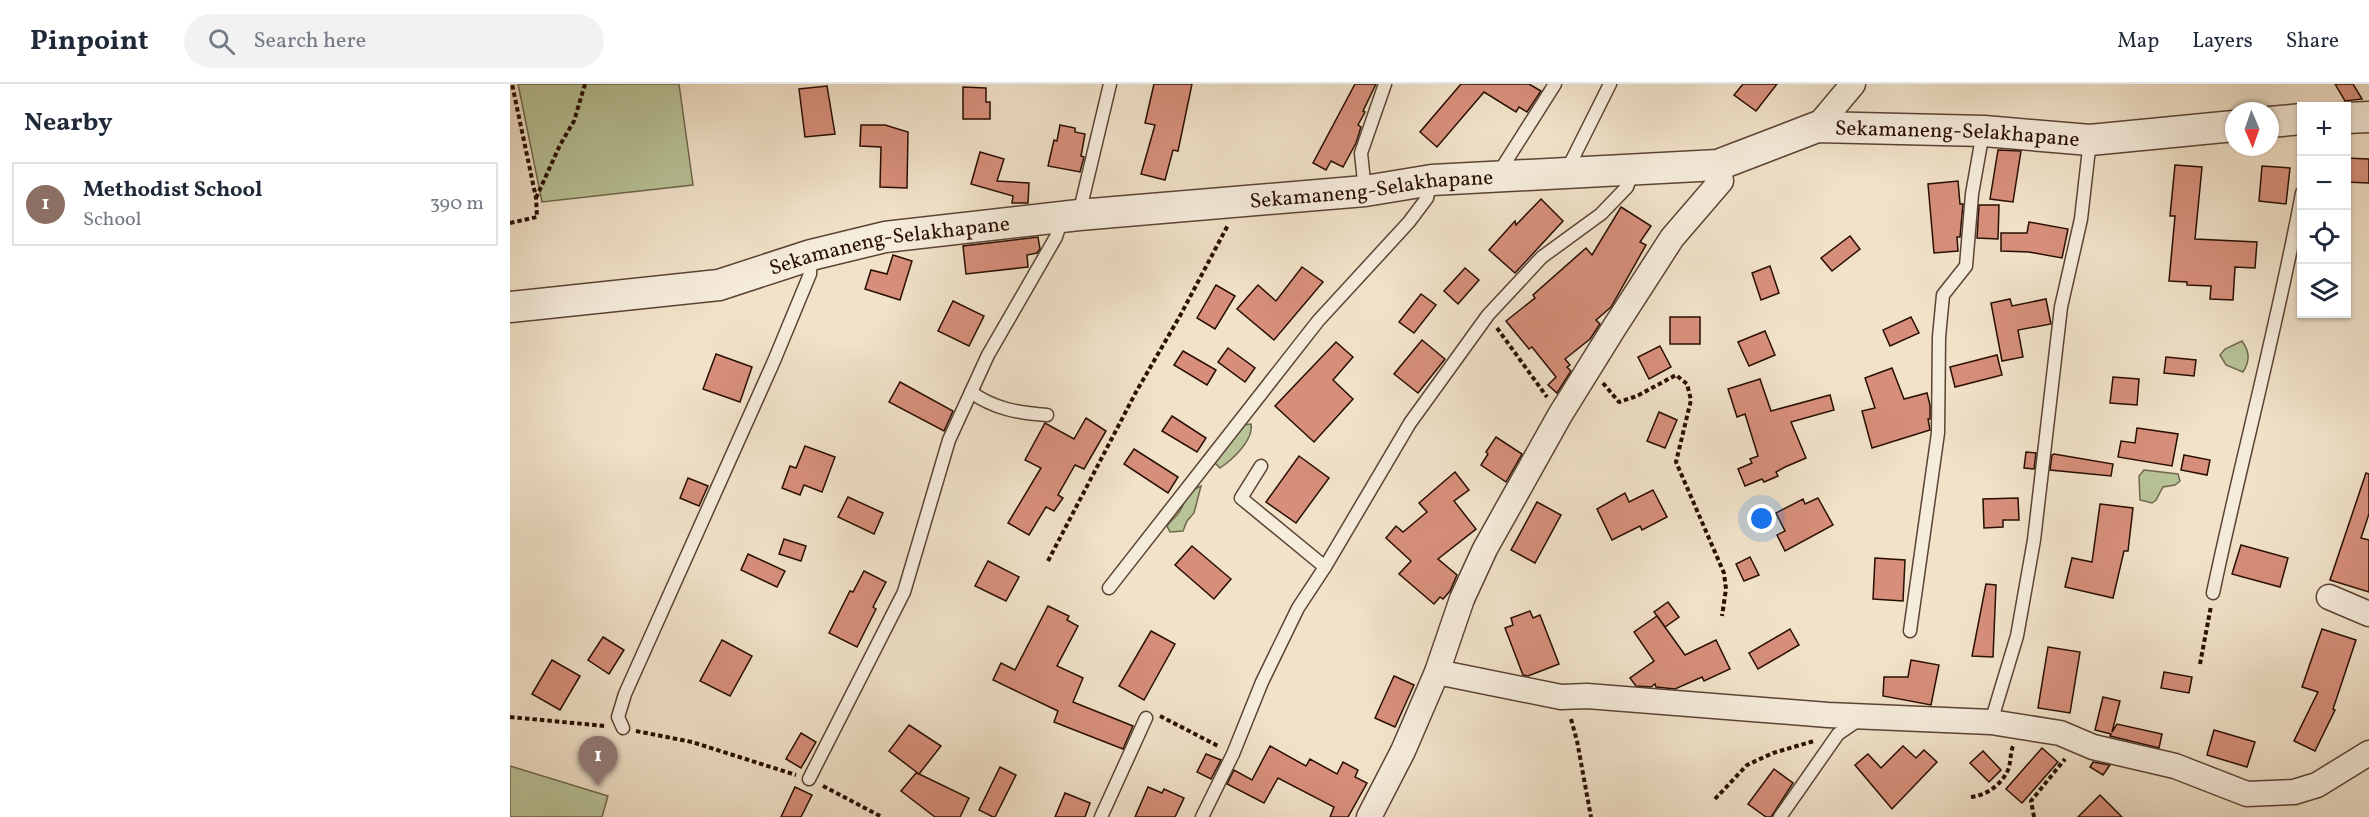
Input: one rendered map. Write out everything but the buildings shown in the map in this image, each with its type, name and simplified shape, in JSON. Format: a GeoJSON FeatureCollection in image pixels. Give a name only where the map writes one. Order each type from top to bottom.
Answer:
{"type":"FeatureCollection","features":[{"type":"Feature","properties":{"kind":"street"},"geometry":{"type":"LineString","coordinates":[[1816,128],[1853,84]]}},
{"type":"Feature","properties":{"kind":"street"},"geometry":{"type":"LineString","coordinates":[[2351,118],[2369,117]]}},
{"type":"Feature","properties":{"kind":"street"},"geometry":{"type":"LineString","coordinates":[[2279,122],[2297,120]]}},
{"type":"Feature","properties":{"kind":"street","name":"Sekamaneng-Selakhapane"},"geometry":{"type":"LineString","coordinates":[[510,307],[719,285],[811,255],[885,237],[1070,216],[1365,191],[1432,180],[1718,165],[1816,128],[1983,131],[2090,140],[2225,127]]}},
{"type":"Feature","properties":{"kind":"street"},"geometry":{"type":"LineString","coordinates":[[1369,817],[1402,751],[1437,672],[1462,599],[1485,549],[1560,415],[1672,238],[1721,181],[1718,165]]}},
{"type":"Feature","properties":{"kind":"street"},"geometry":{"type":"LineString","coordinates":[[2329,597],[2369,614]]}},
{"type":"Feature","properties":{"kind":"street"},"geometry":{"type":"LineString","coordinates":[[1437,672],[1561,697],[1587,696],[1858,716],[1991,722],[2060,733],[2093,747],[2175,766],[2247,794],[2294,792],[2317,786],[2369,753]]}},
{"type":"Feature","properties":{"kind":"lane"},"geometry":{"type":"LineString","coordinates":[[809,779],[904,592],[949,440],[988,355],[1070,216],[1110,84]]}},
{"type":"Feature","properties":{"kind":"lane"},"geometry":{"type":"LineString","coordinates":[[1365,191],[1361,153],[1385,84]]}},
{"type":"Feature","properties":{"kind":"lane"},"geometry":{"type":"LineString","coordinates":[[1497,175],[1555,84]]}},
{"type":"Feature","properties":{"kind":"lane"},"geometry":{"type":"LineString","coordinates":[[1565,173],[1610,84]]}},
{"type":"Feature","properties":{"kind":"lane"},"geometry":{"type":"LineString","coordinates":[[1910,631],[1938,433],[1939,337],[1943,295],[1966,266],[1972,194],[1983,131]]}},
{"type":"Feature","properties":{"kind":"lane"},"geometry":{"type":"LineString","coordinates":[[1991,722],[2017,636],[2032,550],[2061,307],[2081,219],[2090,140]]}},
{"type":"Feature","properties":{"kind":"lane"},"geometry":{"type":"LineString","coordinates":[[1202,817],[1233,754],[1262,682],[1298,608],[1325,567],[1410,423],[1488,315],[1542,257],[1601,214],[1627,187],[1634,171]]}},
{"type":"Feature","properties":{"kind":"lane"},"geometry":{"type":"LineString","coordinates":[[1109,588],[1318,321],[1409,222],[1427,198],[1432,180]]}},
{"type":"Feature","properties":{"kind":"lane"},"geometry":{"type":"LineString","coordinates":[[2213,593],[2231,505],[2288,264],[2298,210]]}},
{"type":"Feature","properties":{"kind":"lane"},"geometry":{"type":"LineString","coordinates":[[623,728],[618,717],[625,694],[783,339],[810,274],[811,255]]}},
{"type":"Feature","properties":{"kind":"lane"},"geometry":{"type":"LineString","coordinates":[[971,392],[984,401],[1014,412],[1047,416]]}},
{"type":"Feature","properties":{"kind":"lane"},"geometry":{"type":"LineString","coordinates":[[1261,466],[1241,498],[1325,567]]}},
{"type":"Feature","properties":{"kind":"lane"},"geometry":{"type":"LineString","coordinates":[[1780,817],[1838,734],[1854,723],[1858,716]]}},
{"type":"Feature","properties":{"kind":"lane"},"geometry":{"type":"LineString","coordinates":[[1101,817],[1146,718]]}},
{"type":"Feature","properties":{"kind":"path"},"geometry":{"type":"LineString","coordinates":[[510,223],[537,217],[536,198],[512,84]]}},
{"type":"Feature","properties":{"kind":"path"},"geometry":{"type":"LineString","coordinates":[[536,198],[560,145],[574,121],[585,84]]}},
{"type":"Feature","properties":{"kind":"path"},"geometry":{"type":"LineString","coordinates":[[1048,561],[1136,392],[1181,314],[1240,201]]}},
{"type":"Feature","properties":{"kind":"path"},"geometry":{"type":"LineString","coordinates":[[1488,315],[1560,415]]}},
{"type":"Feature","properties":{"kind":"path"},"geometry":{"type":"LineString","coordinates":[[1592,364],[1601,381],[1619,402],[1636,396],[1676,375],[1687,384],[1691,400],[1676,462],[1724,573],[1726,589],[1722,616]]}},
{"type":"Feature","properties":{"kind":"path"},"geometry":{"type":"LineString","coordinates":[[2200,664],[2213,593]]}},
{"type":"Feature","properties":{"kind":"path"},"geometry":{"type":"LineString","coordinates":[[1561,697],[1563,709],[1572,721],[1591,817]]}},
{"type":"Feature","properties":{"kind":"path"},"geometry":{"type":"LineString","coordinates":[[1146,718],[1152,711],[1233,754]]}},
{"type":"Feature","properties":{"kind":"path"},"geometry":{"type":"LineString","coordinates":[[510,717],[623,728],[692,742],[809,779],[882,817]]}},
{"type":"Feature","properties":{"kind":"path"},"geometry":{"type":"LineString","coordinates":[[1971,797],[1984,795],[1996,786],[2008,769],[2012,747],[2026,729]]}},
{"type":"Feature","properties":{"kind":"path"},"geometry":{"type":"LineString","coordinates":[[1714,800],[1747,765],[1773,753],[1817,740],[1832,744]]}},
{"type":"Feature","properties":{"kind":"path"},"geometry":{"type":"LineString","coordinates":[[2034,817],[2031,801],[2079,741]]}},
{"type":"Feature","properties":{"kind":"green space"},"geometry":{"type":"Polygon","coordinates":[[[518,84],[679,84],[693,185],[542,202],[518,84]]]}},
{"type":"Feature","properties":{"kind":"green space"},"geometry":{"type":"Polygon","coordinates":[[[2242,341],[2248,356],[2243,372],[2226,365],[2220,355],[2225,349],[2242,341]]]}},
{"type":"Feature","properties":{"kind":"green space"},"geometry":{"type":"Polygon","coordinates":[[[1251,424],[1246,443],[1220,468],[1215,463],[1218,454],[1241,425],[1251,424]]]}},
{"type":"Feature","properties":{"kind":"green space"},"geometry":{"type":"Polygon","coordinates":[[[2144,470],[2178,474],[2180,481],[2175,485],[2163,487],[2152,503],[2140,500],[2139,476],[2144,470]]]}},
{"type":"Feature","properties":{"kind":"green space"},"geometry":{"type":"Polygon","coordinates":[[[1201,486],[1194,513],[1187,521],[1183,531],[1170,532],[1167,526],[1180,511],[1191,492],[1201,486]]]}},
{"type":"Feature","properties":{"kind":"green space"},"geometry":{"type":"Polygon","coordinates":[[[510,766],[608,796],[602,817],[510,817],[510,766]]]}},
{"type":"Feature","properties":{"kind":"place","name":"Methodist School"},"geometry":{"type":"Point","coordinates":[598,786]}}]}
